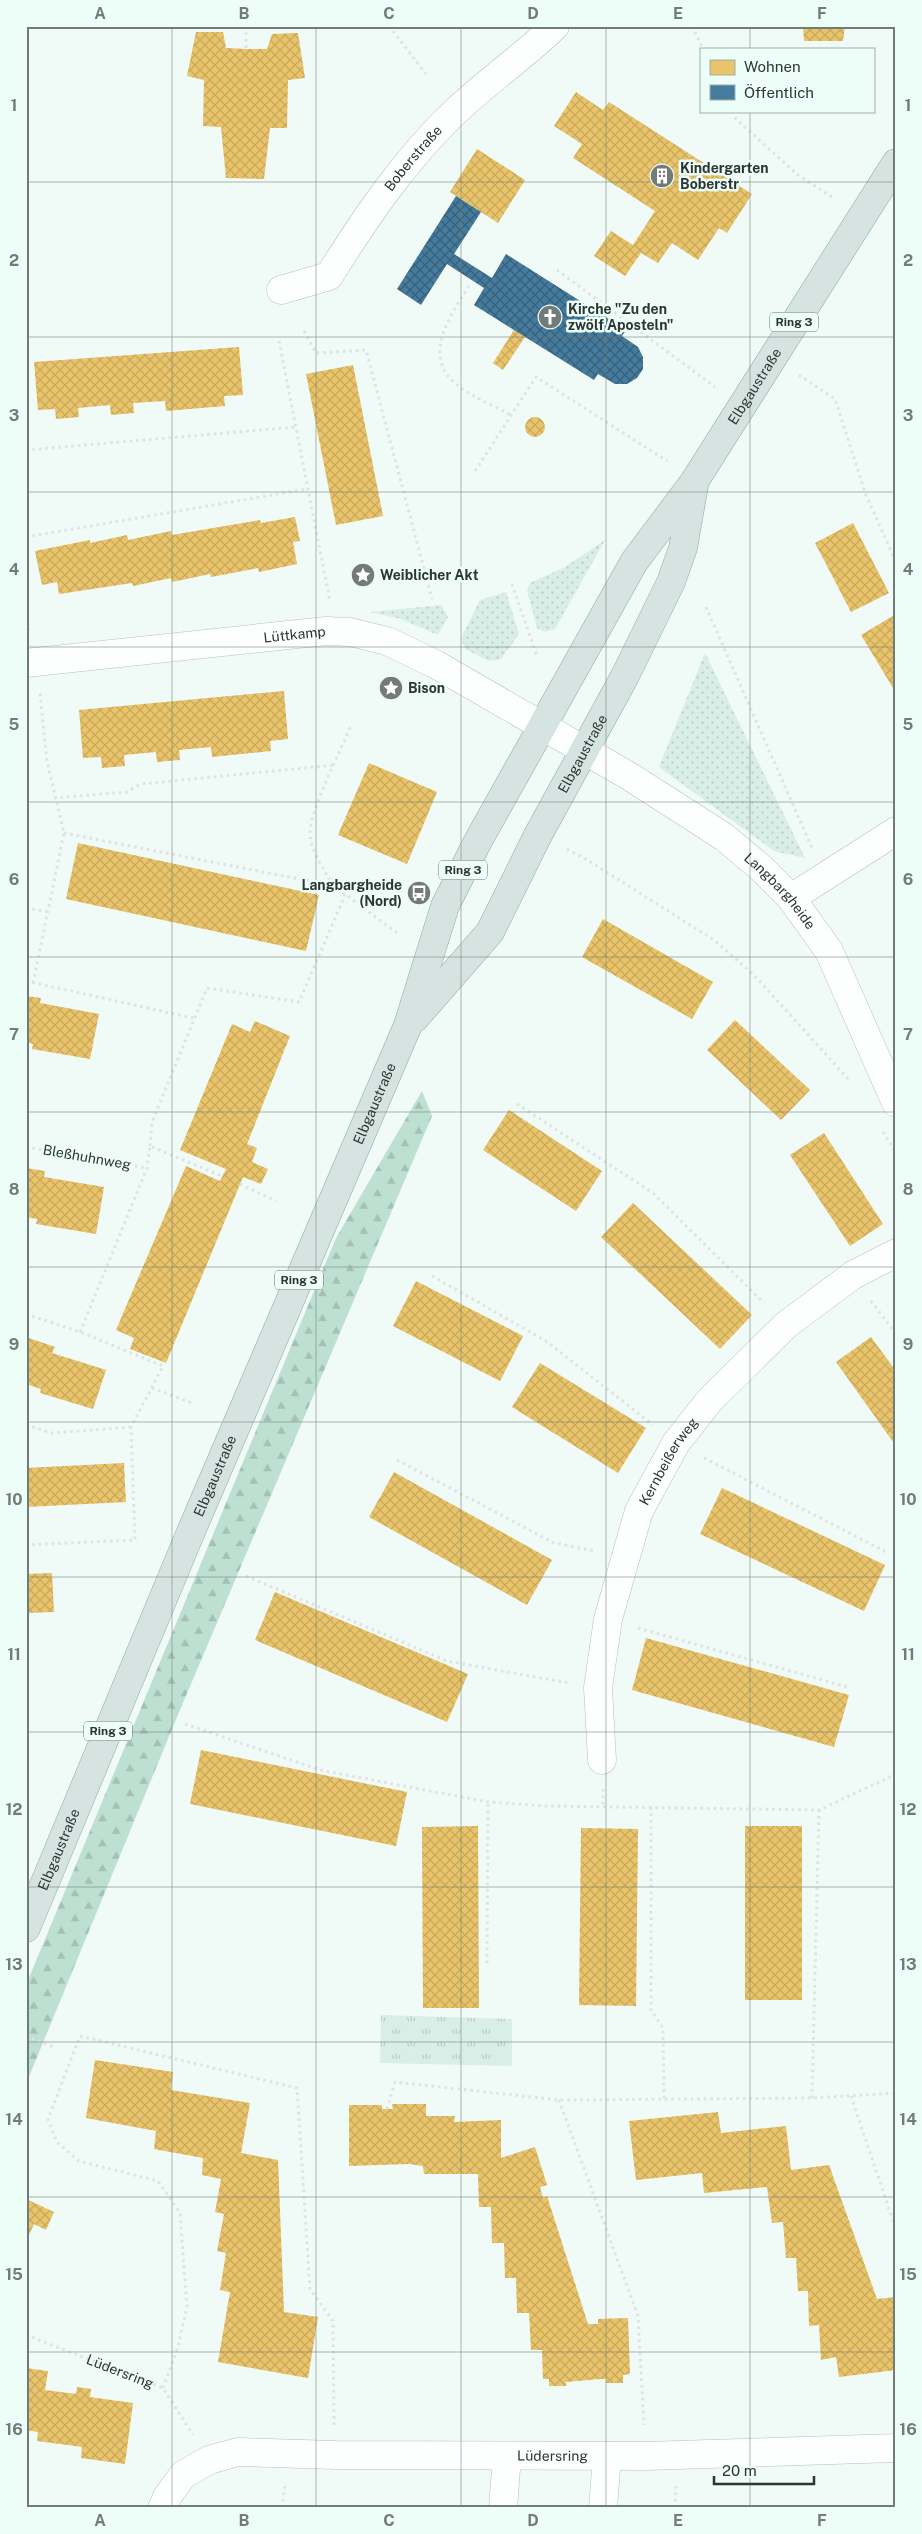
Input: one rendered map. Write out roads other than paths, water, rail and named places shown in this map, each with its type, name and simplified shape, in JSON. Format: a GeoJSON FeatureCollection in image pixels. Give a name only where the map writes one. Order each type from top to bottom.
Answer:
{"type":"FeatureCollection","features":[{"type":"Feature","properties":{"kind":"main road","name":"Elbgaustraße"},"geometry":{"type":"LineString","coordinates":[[26,1928],[190,1534],[408,1025],[446,906],[493,810],[634,562],[694,482],[896,163]]}},
{"type":"Feature","properties":{"kind":"main road","name":"Elbgaustraße"},"geometry":{"type":"LineString","coordinates":[[408,1025],[490,932],[538,835],[586,749],[671,582],[683,548],[694,482]]}},
{"type":"Feature","properties":{"kind":"street","name":"Boberstraße"},"geometry":{"type":"LineString","coordinates":[[281,290],[329,276],[365,218],[406,164],[457,110],[555,26]]}},
{"type":"Feature","properties":{"kind":"street","name":"Lüttkamp"},"geometry":{"type":"LineString","coordinates":[[26,663],[326,631],[350,632],[387,641],[435,664],[586,749]]}},
{"type":"Feature","properties":{"kind":"street","name":"Langbargheide"},"geometry":{"type":"LineString","coordinates":[[586,749],[724,837],[761,868],[790,898],[829,951],[896,1103]]}},
{"type":"Feature","properties":{"kind":"street"},"geometry":{"type":"LineString","coordinates":[[790,898],[896,831]]}},
{"type":"Feature","properties":{"kind":"street","name":"Kernbeißerweg"},"geometry":{"type":"LineString","coordinates":[[602,1760],[598,1688],[608,1620],[639,1511],[676,1443],[710,1400],[786,1325],[853,1275],[896,1253]]}},
{"type":"Feature","properties":{"kind":"street","name":"Lüdersring"},"geometry":{"type":"LineString","coordinates":[[162,2508],[166,2497],[183,2475],[209,2460],[238,2452],[335,2455],[646,2456],[896,2448]]}},
{"type":"Feature","properties":{"kind":"street"},"geometry":{"type":"LineString","coordinates":[[503,2508],[507,2456]]}},
{"type":"Feature","properties":{"kind":"street"},"geometry":{"type":"LineString","coordinates":[[603,2508],[607,2456]]}},
{"type":"Feature","properties":{"kind":"place","name":"Kindergarten Boberstr"},"geometry":{"type":"Point","coordinates":[662,176]}},
{"type":"Feature","properties":{"kind":"place","name":"Kirche \"Zu den zwölf Aposteln\""},"geometry":{"type":"Point","coordinates":[550,317]}},
{"type":"Feature","properties":{"kind":"place","name":"Weiblicher Akt"},"geometry":{"type":"Point","coordinates":[363,575]}},
{"type":"Feature","properties":{"kind":"place","name":"Bison"},"geometry":{"type":"Point","coordinates":[391,688]}},
{"type":"Feature","properties":{"kind":"place","name":"Langbargheide (Nord)"},"geometry":{"type":"Point","coordinates":[419,893]}}]}
